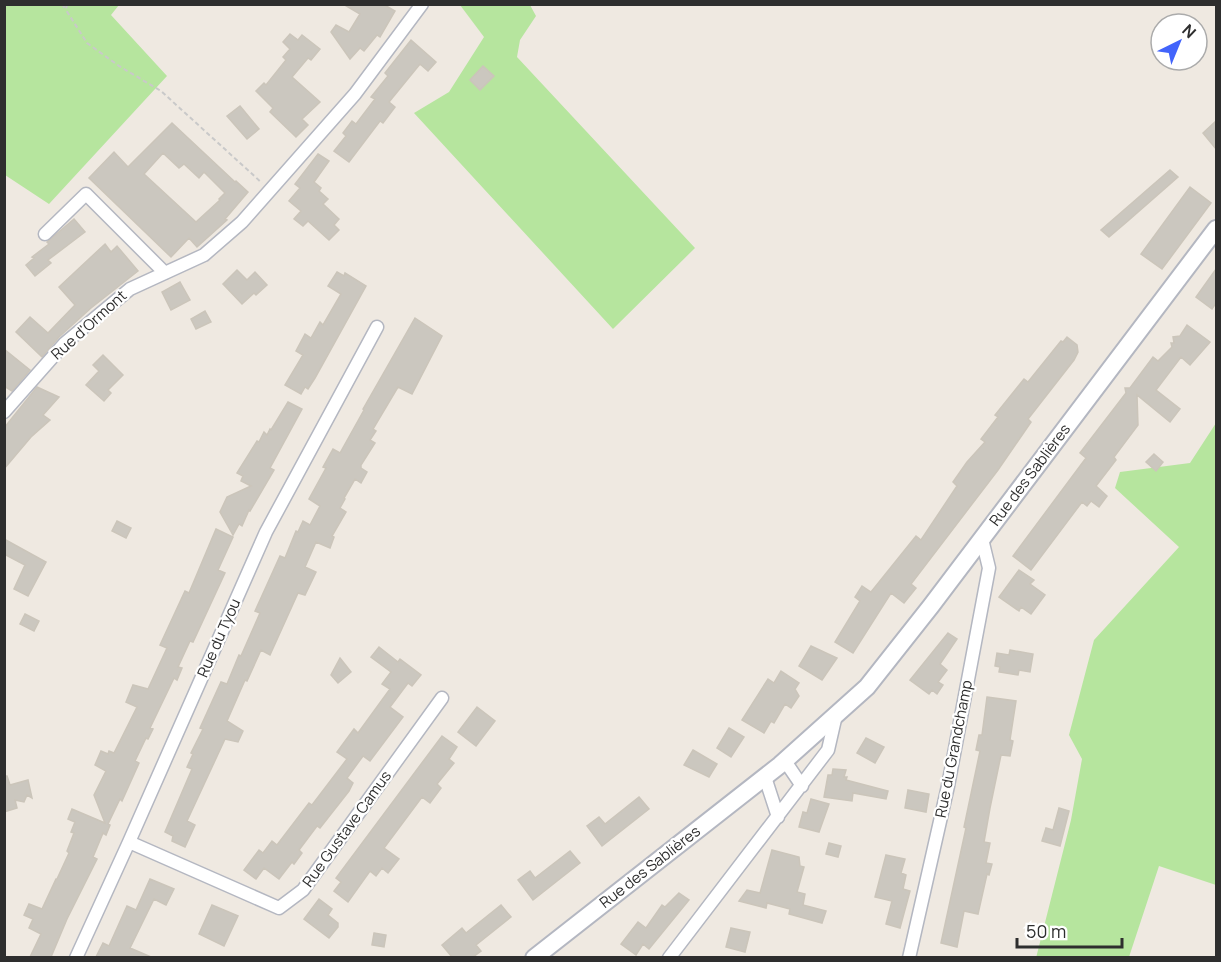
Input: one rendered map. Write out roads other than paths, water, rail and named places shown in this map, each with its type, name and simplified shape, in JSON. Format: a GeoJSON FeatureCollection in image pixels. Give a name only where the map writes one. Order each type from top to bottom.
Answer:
{"type":"FeatureCollection","features":[{"type":"Feature","properties":{"kind":"main road","name":"Rue des Sablières"},"geometry":{"type":"LineString","coordinates":[[534,957],[785,761],[867,687],[1216,229]]}},
{"type":"Feature","properties":{"kind":"street","name":"Rue d'Ormont"},"geometry":{"type":"LineString","coordinates":[[4,412],[65,343],[130,289],[204,255],[242,222],[355,94],[422,4]]}},
{"type":"Feature","properties":{"kind":"street"},"geometry":{"type":"LineString","coordinates":[[45,234],[86,194],[165,273]]}},
{"type":"Feature","properties":{"kind":"street","name":"Rue du Tyou"},"geometry":{"type":"LineString","coordinates":[[76,957],[266,532],[377,327]]}},
{"type":"Feature","properties":{"kind":"street","name":"Rue du Grandchamp"},"geometry":{"type":"LineString","coordinates":[[909,957],[948,786],[988,568],[982,539]]}},
{"type":"Feature","properties":{"kind":"street","name":"Rue Gustave Camus"},"geometry":{"type":"LineString","coordinates":[[129,842],[279,908],[303,890],[442,699]]}},
{"type":"Feature","properties":{"kind":"street"},"geometry":{"type":"LineString","coordinates":[[669,957],[828,750],[836,715]]}},
{"type":"Feature","properties":{"kind":"street"},"geometry":{"type":"LineString","coordinates":[[785,761],[802,786]]}},
{"type":"Feature","properties":{"kind":"street"},"geometry":{"type":"LineString","coordinates":[[765,777],[778,817]]}}]}
